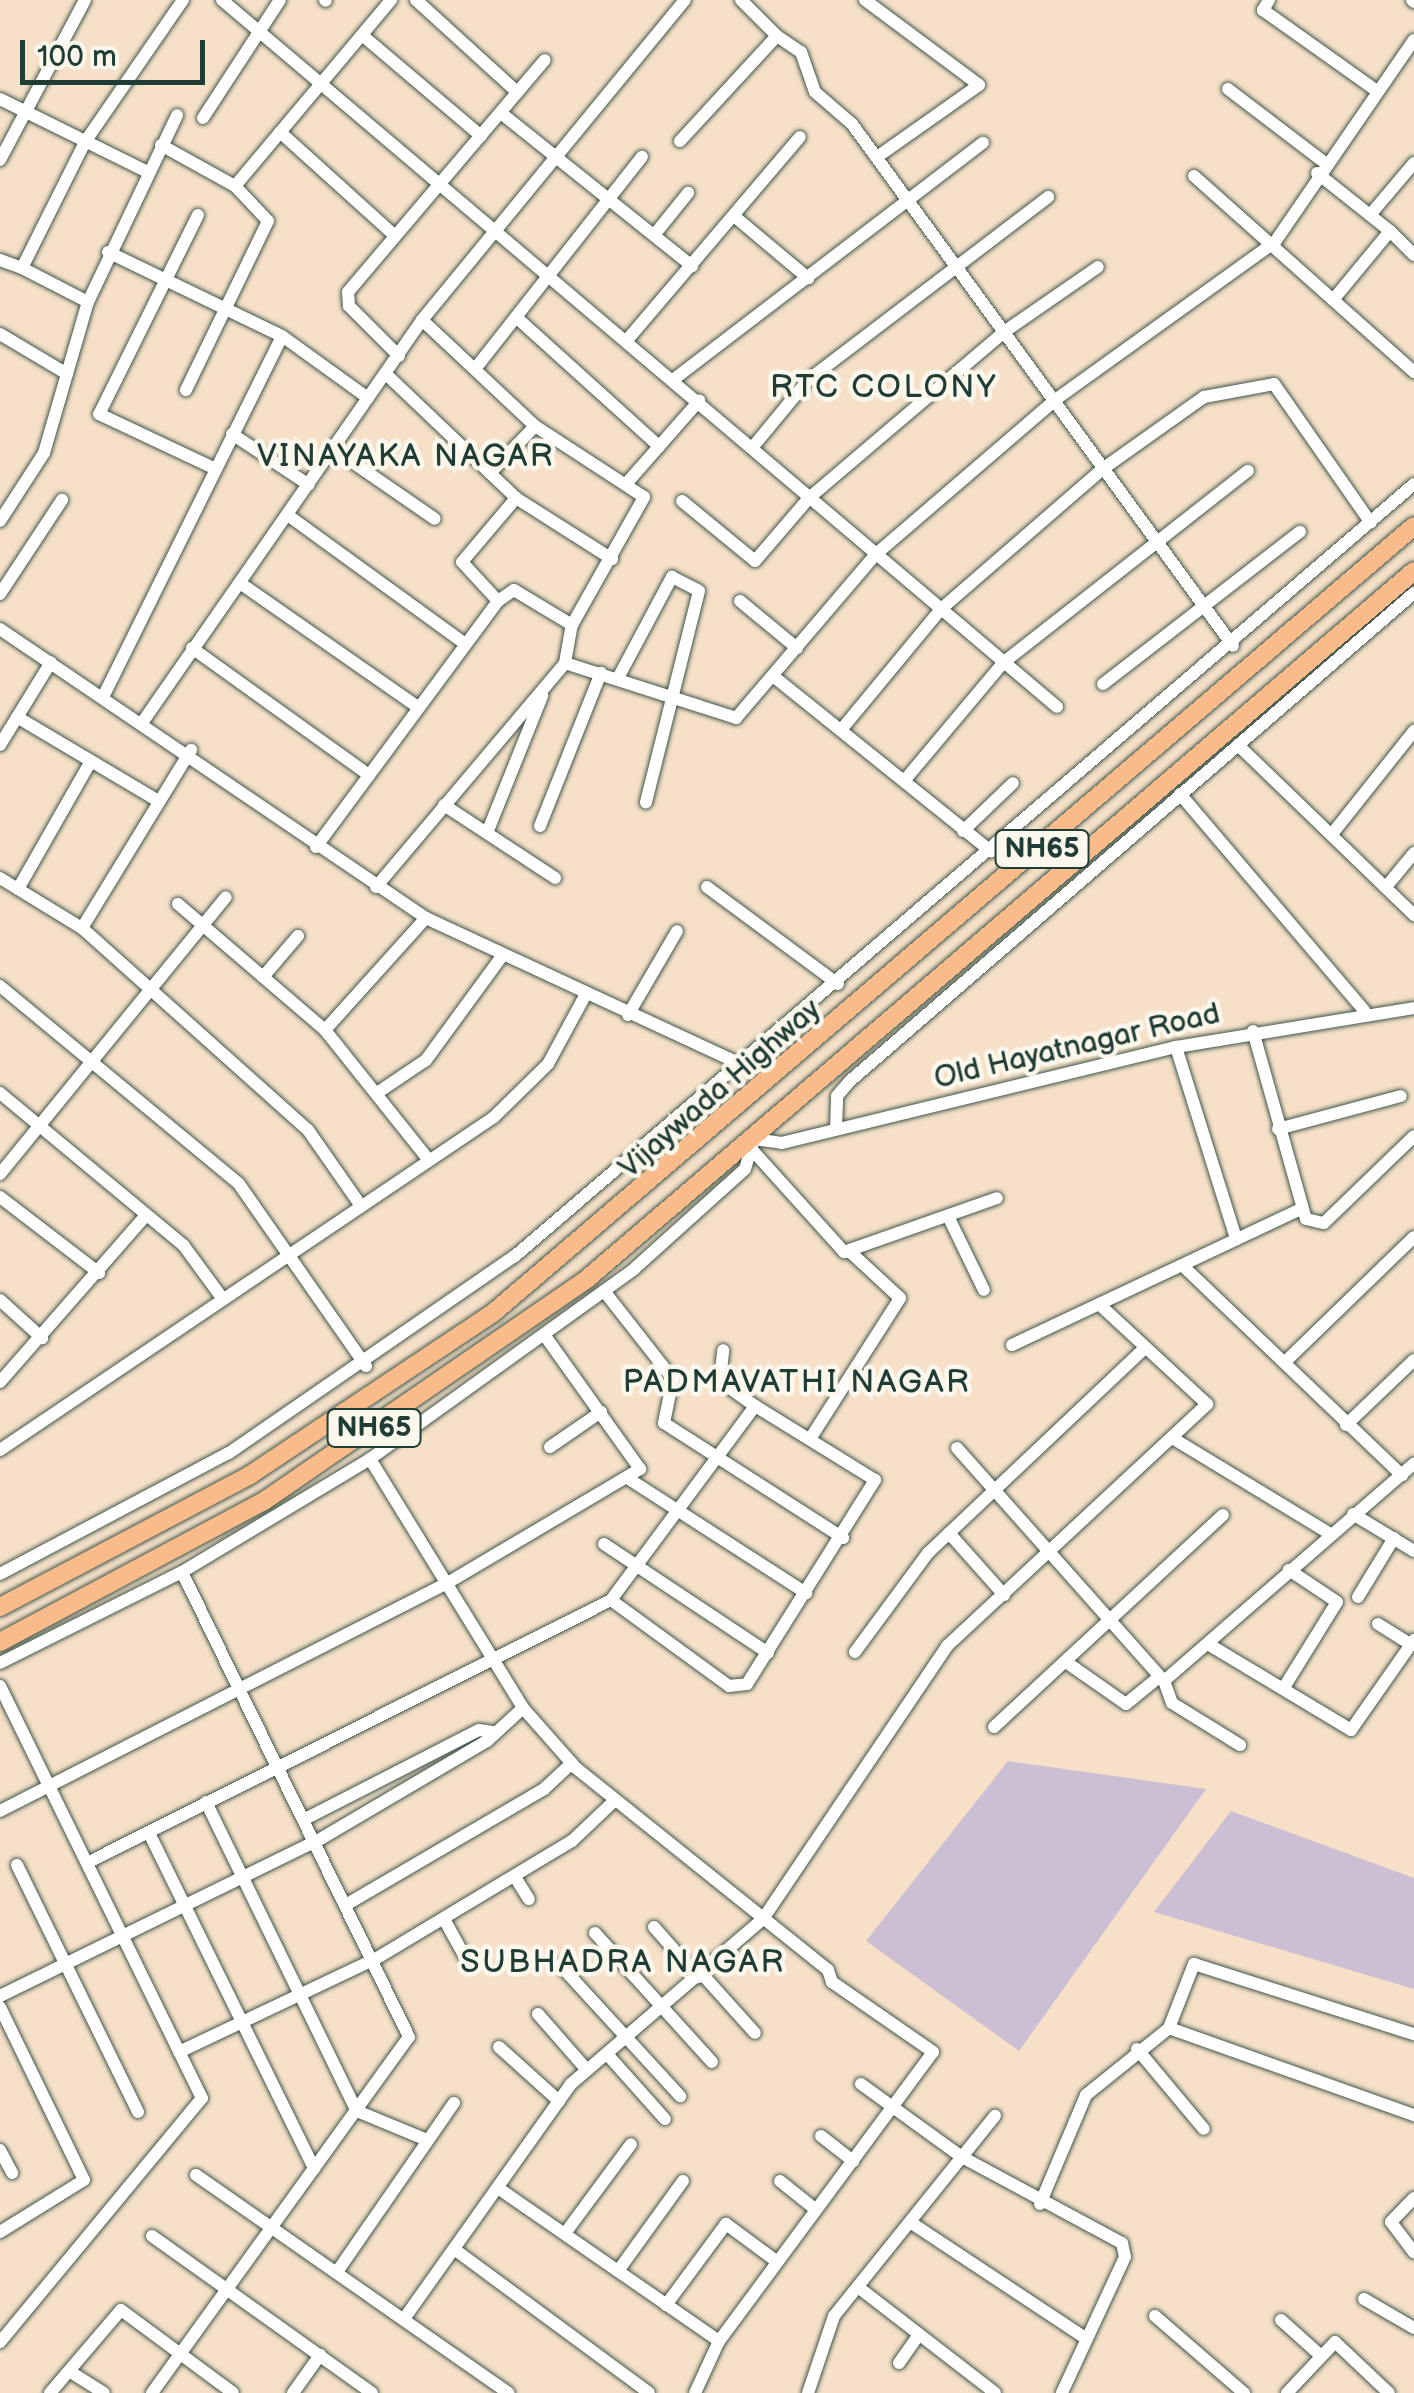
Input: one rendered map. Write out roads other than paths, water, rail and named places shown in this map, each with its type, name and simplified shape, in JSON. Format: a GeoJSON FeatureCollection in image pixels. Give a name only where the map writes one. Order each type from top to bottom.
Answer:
{"type":"FeatureCollection","features":[{"type":"Feature","properties":{"kind":"highway","name":"Vijaywada Highway"},"geometry":{"type":"LineString","coordinates":[[0,1607],[250,1475],[546,1273],[1414,526]]}},
{"type":"Feature","properties":{"kind":"highway","name":"Vijaywada Highway"},"geometry":{"type":"LineString","coordinates":[[0,1642],[264,1501],[450,1380],[754,1145],[1063,884],[1414,571]]}},
{"type":"Feature","properties":{"kind":"highway"},"geometry":{"type":"LineString","coordinates":[[82,1566],[95,1593]]}},
{"type":"Feature","properties":{"kind":"street"},"geometry":{"type":"LineString","coordinates":[[0,160],[85,0]]}},
{"type":"Feature","properties":{"kind":"street"},"geometry":{"type":"LineString","coordinates":[[22,268],[84,142],[183,0]]}},
{"type":"Feature","properties":{"kind":"street"},"geometry":{"type":"LineString","coordinates":[[222,0],[628,339],[1056,707]]}},
{"type":"Feature","properties":{"kind":"street"},"geometry":{"type":"LineString","coordinates":[[203,118],[280,0]]}},
{"type":"Feature","properties":{"kind":"street"},"geometry":{"type":"LineString","coordinates":[[235,186],[391,0]]}},
{"type":"Feature","properties":{"kind":"street"},"geometry":{"type":"LineString","coordinates":[[416,0],[517,92]]}},
{"type":"Feature","properties":{"kind":"street"},"geometry":{"type":"LineString","coordinates":[[144,720],[422,320],[685,0]]}},
{"type":"Feature","properties":{"kind":"street"},"geometry":{"type":"LineString","coordinates":[[741,0],[776,36],[802,52],[816,92],[877,156],[1233,646]]}},
{"type":"Feature","properties":{"kind":"street"},"geometry":{"type":"LineString","coordinates":[[864,0],[979,85],[877,156]]}},
{"type":"Feature","properties":{"kind":"street"},"geometry":{"type":"LineString","coordinates":[[1269,0],[1263,10],[1376,92]]}},
{"type":"Feature","properties":{"kind":"street"},"geometry":{"type":"LineString","coordinates":[[362,36],[481,136]]}},
{"type":"Feature","properties":{"kind":"street"},"geometry":{"type":"LineString","coordinates":[[680,141],[776,36]]}},
{"type":"Feature","properties":{"kind":"street"},"geometry":{"type":"LineString","coordinates":[[565,662],[677,695],[736,718],[875,555],[1055,400],[1275,242],[1321,168],[1414,40]]}},
{"type":"Feature","properties":{"kind":"street"},"geometry":{"type":"LineString","coordinates":[[399,356],[346,298],[545,60]]}},
{"type":"Feature","properties":{"kind":"street"},"geometry":{"type":"LineString","coordinates":[[1228,88],[1414,255]]}},
{"type":"Feature","properties":{"kind":"street"},"geometry":{"type":"LineString","coordinates":[[0,99],[148,172]]}},
{"type":"Feature","properties":{"kind":"street"},"geometry":{"type":"LineString","coordinates":[[500,113],[692,266]]}},
{"type":"Feature","properties":{"kind":"street"},"geometry":{"type":"LineString","coordinates":[[0,521],[44,454],[88,302],[108,252],[177,115]]}},
{"type":"Feature","properties":{"kind":"street"},"geometry":{"type":"LineString","coordinates":[[280,132],[396,236]]}},
{"type":"Feature","properties":{"kind":"street"},"geometry":{"type":"LineString","coordinates":[[628,339],[800,137]]}},
{"type":"Feature","properties":{"kind":"street"},"geometry":{"type":"LineString","coordinates":[[674,379],[983,143]]}},
{"type":"Feature","properties":{"kind":"street"},"geometry":{"type":"LineString","coordinates":[[162,145],[235,186],[268,221],[186,390]]}},
{"type":"Feature","properties":{"kind":"street"},"geometry":{"type":"LineString","coordinates":[[474,369],[642,157]]}},
{"type":"Feature","properties":{"kind":"street"},"geometry":{"type":"LineString","coordinates":[[1370,215],[1414,162]]}},
{"type":"Feature","properties":{"kind":"street"},"geometry":{"type":"LineString","coordinates":[[1194,176],[1275,242],[1414,372]]}},
{"type":"Feature","properties":{"kind":"street"},"geometry":{"type":"LineString","coordinates":[[655,234],[688,193]]}},
{"type":"Feature","properties":{"kind":"street"},"geometry":{"type":"LineString","coordinates":[[752,448],[808,380],[1048,197]]}},
{"type":"Feature","properties":{"kind":"street"},"geometry":{"type":"LineString","coordinates":[[198,215],[99,414],[214,468]]}},
{"type":"Feature","properties":{"kind":"street"},"geometry":{"type":"LineString","coordinates":[[734,216],[808,278]]}},
{"type":"Feature","properties":{"kind":"street"},"geometry":{"type":"LineString","coordinates":[[1334,300],[1390,231]]}},
{"type":"Feature","properties":{"kind":"street"},"geometry":{"type":"LineString","coordinates":[[108,252],[282,336],[368,398]]}},
{"type":"Feature","properties":{"kind":"street"},"geometry":{"type":"LineString","coordinates":[[0,260],[88,302]]}},
{"type":"Feature","properties":{"kind":"street"},"geometry":{"type":"LineString","coordinates":[[682,501],[755,561],[809,498],[1004,332],[1098,268]]}},
{"type":"Feature","properties":{"kind":"street"},"geometry":{"type":"LineString","coordinates":[[516,316],[659,446]]}},
{"type":"Feature","properties":{"kind":"street"},"geometry":{"type":"LineString","coordinates":[[376,888],[565,662],[572,624],[644,497],[534,426],[422,320]]}},
{"type":"Feature","properties":{"kind":"street"},"geometry":{"type":"LineString","coordinates":[[0,334],[67,374]]}},
{"type":"Feature","properties":{"kind":"street"},"geometry":{"type":"LineString","coordinates":[[105,693],[282,336]]}},
{"type":"Feature","properties":{"kind":"street"},"geometry":{"type":"LineString","coordinates":[[387,374],[516,498],[612,559]]}},
{"type":"Feature","properties":{"kind":"street"},"geometry":{"type":"LineString","coordinates":[[841,730],[942,609],[1104,468],[1204,397],[1274,384],[1371,523]]}},
{"type":"Feature","properties":{"kind":"street"},"geometry":{"type":"LineString","coordinates":[[626,484],[699,401]]}},
{"type":"Feature","properties":{"kind":"street"},"geometry":{"type":"LineString","coordinates":[[490,474],[534,426]]}},
{"type":"Feature","properties":{"kind":"street"},"geometry":{"type":"LineString","coordinates":[[232,434],[309,484]]}},
{"type":"Feature","properties":{"kind":"street"},"geometry":{"type":"LineString","coordinates":[[335,450],[435,519]]}},
{"type":"Feature","properties":{"kind":"street"},"geometry":{"type":"LineString","coordinates":[[904,781],[1004,662],[1154,537],[1248,471]]}},
{"type":"Feature","properties":{"kind":"street"},"geometry":{"type":"LineString","coordinates":[[0,1574],[229,1453],[366,1366],[744,1065],[1233,646],[1414,484]]}},
{"type":"Feature","properties":{"kind":"street"},"geometry":{"type":"LineString","coordinates":[[498,601],[462,562],[516,498]]}},
{"type":"Feature","properties":{"kind":"street"},"geometry":{"type":"LineString","coordinates":[[0,594],[62,500]]}},
{"type":"Feature","properties":{"kind":"street"},"geometry":{"type":"LineString","coordinates":[[289,516],[461,642]]}},
{"type":"Feature","properties":{"kind":"street"},"geometry":{"type":"LineString","coordinates":[[1102,684],[1300,532]]}},
{"type":"Feature","properties":{"kind":"street"},"geometry":{"type":"LineString","coordinates":[[618,678],[672,577],[699,591],[677,695],[646,802]]}},
{"type":"Feature","properties":{"kind":"street"},"geometry":{"type":"LineString","coordinates":[[240,583],[416,706]]}},
{"type":"Feature","properties":{"kind":"street"},"geometry":{"type":"LineString","coordinates":[[316,847],[461,642],[498,601],[514,590],[572,624]]}},
{"type":"Feature","properties":{"kind":"street"},"geometry":{"type":"LineString","coordinates":[[836,1129],[837,1096],[850,1081],[1063,884],[1180,794],[1414,593]]}},
{"type":"Feature","properties":{"kind":"street"},"geometry":{"type":"LineString","coordinates":[[740,601],[797,648]]}},
{"type":"Feature","properties":{"kind":"street"},"geometry":{"type":"LineString","coordinates":[[0,629],[191,750],[316,847],[426,918],[628,1016],[744,1065]]}},
{"type":"Feature","properties":{"kind":"street"},"geometry":{"type":"LineString","coordinates":[[192,648],[369,776]]}},
{"type":"Feature","properties":{"kind":"street"},"geometry":{"type":"LineString","coordinates":[[0,746],[51,662]]}},
{"type":"Feature","properties":{"kind":"street"},"geometry":{"type":"LineString","coordinates":[[540,826],[601,673]]}},
{"type":"Feature","properties":{"kind":"street"},"geometry":{"type":"LineString","coordinates":[[774,676],[991,851]]}},
{"type":"Feature","properties":{"kind":"street"},"geometry":{"type":"LineString","coordinates":[[488,833],[546,684]]}},
{"type":"Feature","properties":{"kind":"street"},"geometry":{"type":"LineString","coordinates":[[17,717],[157,800]]}},
{"type":"Feature","properties":{"kind":"street"},"geometry":{"type":"LineString","coordinates":[[1332,834],[1414,730]]}},
{"type":"Feature","properties":{"kind":"street"},"geometry":{"type":"LineString","coordinates":[[1238,745],[1414,915]]}},
{"type":"Feature","properties":{"kind":"street"},"geometry":{"type":"LineString","coordinates":[[82,928],[191,750]]}},
{"type":"Feature","properties":{"kind":"street"},"geometry":{"type":"LineString","coordinates":[[18,889],[92,761]]}},
{"type":"Feature","properties":{"kind":"street"},"geometry":{"type":"LineString","coordinates":[[963,830],[1012,783]]}},
{"type":"Feature","properties":{"kind":"street"},"geometry":{"type":"LineString","coordinates":[[1180,794],[1364,1010]]}},
{"type":"Feature","properties":{"kind":"street"},"geometry":{"type":"LineString","coordinates":[[444,805],[555,878]]}},
{"type":"Feature","properties":{"kind":"street"},"geometry":{"type":"LineString","coordinates":[[1386,888],[1414,853]]}},
{"type":"Feature","properties":{"kind":"street"},"geometry":{"type":"LineString","coordinates":[[0,878],[82,928],[308,1130],[361,1206]]}},
{"type":"Feature","properties":{"kind":"street"},"geometry":{"type":"LineString","coordinates":[[707,886],[838,984]]}},
{"type":"Feature","properties":{"kind":"street"},"geometry":{"type":"LineString","coordinates":[[0,1174],[152,994],[226,897]]}},
{"type":"Feature","properties":{"kind":"street"},"geometry":{"type":"LineString","coordinates":[[178,904],[325,1030],[380,1091],[428,1160]]}},
{"type":"Feature","properties":{"kind":"street"},"geometry":{"type":"LineString","coordinates":[[325,1030],[426,918]]}},
{"type":"Feature","properties":{"kind":"street"},"geometry":{"type":"LineString","coordinates":[[628,1016],[677,931]]}},
{"type":"Feature","properties":{"kind":"street"},"geometry":{"type":"LineString","coordinates":[[263,977],[298,936]]}},
{"type":"Feature","properties":{"kind":"street"},"geometry":{"type":"LineString","coordinates":[[380,1091],[426,1060],[502,956]]}},
{"type":"Feature","properties":{"kind":"street"},"geometry":{"type":"LineString","coordinates":[[0,986],[238,1184],[289,1250],[366,1366]]}},
{"type":"Feature","properties":{"kind":"street"},"geometry":{"type":"LineString","coordinates":[[0,1450],[289,1250],[494,1117],[548,1064],[586,994]]}},
{"type":"Feature","properties":{"kind":"street","name":"Old Hayatnagar Road"},"geometry":{"type":"LineString","coordinates":[[754,1145],[782,1143],[1253,1031],[1364,1010],[1414,1008]]}},
{"type":"Feature","properties":{"kind":"street"},"geometry":{"type":"LineString","coordinates":[[1253,1031],[1301,1209],[1324,1223],[1414,1137]]}},
{"type":"Feature","properties":{"kind":"street"},"geometry":{"type":"LineString","coordinates":[[1176,1047],[1236,1238]]}},
{"type":"Feature","properties":{"kind":"street"},"geometry":{"type":"LineString","coordinates":[[0,1092],[146,1214],[222,1298]]}},
{"type":"Feature","properties":{"kind":"street"},"geometry":{"type":"LineString","coordinates":[[1278,1129],[1402,1096]]}},
{"type":"Feature","properties":{"kind":"street"},"geometry":{"type":"LineString","coordinates":[[0,1664],[182,1572],[370,1459],[604,1291],[754,1145],[849,1250],[900,1298],[810,1439]]}},
{"type":"Feature","properties":{"kind":"street"},"geometry":{"type":"LineString","coordinates":[[0,1197],[98,1273]]}},
{"type":"Feature","properties":{"kind":"street"},"geometry":{"type":"LineString","coordinates":[[849,1250],[997,1198]]}},
{"type":"Feature","properties":{"kind":"street"},"geometry":{"type":"LineString","coordinates":[[1012,1345],[1301,1209]]}},
{"type":"Feature","properties":{"kind":"street"},"geometry":{"type":"LineString","coordinates":[[0,1382],[146,1214]]}},
{"type":"Feature","properties":{"kind":"street"},"geometry":{"type":"LineString","coordinates":[[948,1216],[984,1290]]}},
{"type":"Feature","properties":{"kind":"street"},"geometry":{"type":"LineString","coordinates":[[1286,1361],[1414,1237]]}},
{"type":"Feature","properties":{"kind":"street"},"geometry":{"type":"LineString","coordinates":[[1183,1266],[1286,1361],[1346,1425],[1402,1474]]}},
{"type":"Feature","properties":{"kind":"street"},"geometry":{"type":"LineString","coordinates":[[604,1291],[673,1379],[664,1423],[844,1538]]}},
{"type":"Feature","properties":{"kind":"street"},"geometry":{"type":"LineString","coordinates":[[0,1300],[42,1338]]}},
{"type":"Feature","properties":{"kind":"street"},"geometry":{"type":"LineString","coordinates":[[406,2316],[559,2101],[587,2070],[763,1919],[947,1646],[1174,1439],[1208,1400],[1098,1304]]}},
{"type":"Feature","properties":{"kind":"street"},"geometry":{"type":"LineString","coordinates":[[0,1811],[450,1582],[640,1470],[545,1336]]}},
{"type":"Feature","properties":{"kind":"street"},"geometry":{"type":"LineString","coordinates":[[855,1652],[950,1533],[1144,1348]]}},
{"type":"Feature","properties":{"kind":"street"},"geometry":{"type":"LineString","coordinates":[[611,1600],[729,1686],[747,1684],[844,1538],[875,1480],[720,1381],[723,1350]]}},
{"type":"Feature","properties":{"kind":"street"},"geometry":{"type":"LineString","coordinates":[[1346,1425],[1414,1360]]}},
{"type":"Feature","properties":{"kind":"street"},"geometry":{"type":"LineString","coordinates":[[87,1863],[611,1600],[681,1514],[755,1406]]}},
{"type":"Feature","properties":{"kind":"street"},"geometry":{"type":"LineString","coordinates":[[550,1447],[601,1412]]}},
{"type":"Feature","properties":{"kind":"street"},"geometry":{"type":"LineString","coordinates":[[1174,1439],[1330,1534]]}},
{"type":"Feature","properties":{"kind":"street"},"geometry":{"type":"LineString","coordinates":[[957,1448],[1162,1679],[1172,1704],[1240,1745]]}},
{"type":"Feature","properties":{"kind":"street"},"geometry":{"type":"LineString","coordinates":[[370,1459],[450,1582],[523,1708],[572,1762],[612,1803],[763,1919],[832,1982],[933,2052],[718,2341],[695,2393]]}},
{"type":"Feature","properties":{"kind":"street"},"geometry":{"type":"LineString","coordinates":[[1066,1662],[1126,1704],[1208,1644],[1414,1464]]}},
{"type":"Feature","properties":{"kind":"street"},"geometry":{"type":"LineString","coordinates":[[628,1479],[806,1593]]}},
{"type":"Feature","properties":{"kind":"street"},"geometry":{"type":"LineString","coordinates":[[1353,1514],[1414,1551]]}},
{"type":"Feature","properties":{"kind":"street"},"geometry":{"type":"LineString","coordinates":[[994,1727],[1223,1515]]}},
{"type":"Feature","properties":{"kind":"street"},"geometry":{"type":"LineString","coordinates":[[950,1533],[1004,1595]]}},
{"type":"Feature","properties":{"kind":"street"},"geometry":{"type":"LineString","coordinates":[[1358,1597],[1394,1538]]}},
{"type":"Feature","properties":{"kind":"street"},"geometry":{"type":"LineString","coordinates":[[604,1544],[768,1652]]}},
{"type":"Feature","properties":{"kind":"street"},"geometry":{"type":"LineString","coordinates":[[1283,1690],[1338,1602],[1289,1570]]}},
{"type":"Feature","properties":{"kind":"street"},"geometry":{"type":"LineString","coordinates":[[152,2393],[410,2037],[377,1958],[182,1572]]}},
{"type":"Feature","properties":{"kind":"street"},"geometry":{"type":"LineString","coordinates":[[1208,1644],[1355,1729],[1412,1642],[1378,1624]]}},
{"type":"Feature","properties":{"kind":"street"},"geometry":{"type":"LineString","coordinates":[[0,1686],[202,2098],[0,2342]]}},
{"type":"Feature","properties":{"kind":"street"},"geometry":{"type":"LineString","coordinates":[[0,1996],[317,1842],[494,1732],[523,1708]]}},
{"type":"Feature","properties":{"kind":"street"},"geometry":{"type":"LineString","coordinates":[[305,1819],[479,1730],[494,1732]]}},
{"type":"Feature","properties":{"kind":"street"},"geometry":{"type":"LineString","coordinates":[[349,1904],[544,1789],[572,1762]]}},
{"type":"Feature","properties":{"kind":"street"},"geometry":{"type":"LineString","coordinates":[[206,1802],[247,1876],[357,2111],[428,2140]]}},
{"type":"Feature","properties":{"kind":"street"},"geometry":{"type":"LineString","coordinates":[[179,2052],[377,1958],[516,1877],[612,1803]]}},
{"type":"Feature","properties":{"kind":"street"},"geometry":{"type":"LineString","coordinates":[[149,1833],[244,2019],[314,2168]]}},
{"type":"Feature","properties":{"kind":"street"},"geometry":{"type":"LineString","coordinates":[[17,1865],[138,2112]]}},
{"type":"Feature","properties":{"kind":"street"},"geometry":{"type":"LineString","coordinates":[[516,1877],[530,1899]]}},
{"type":"Feature","properties":{"kind":"street"},"geometry":{"type":"LineString","coordinates":[[444,1919],[465,1957]]}},
{"type":"Feature","properties":{"kind":"street"},"geometry":{"type":"LineString","coordinates":[[654,1927],[755,2033]]}},
{"type":"Feature","properties":{"kind":"street"},"geometry":{"type":"LineString","coordinates":[[596,1933],[712,2062]]}},
{"type":"Feature","properties":{"kind":"street"},"geometry":{"type":"LineString","coordinates":[[1040,2204],[1076,2111],[1137,2049],[1169,2028],[1194,1964],[1414,2034]]}},
{"type":"Feature","properties":{"kind":"street"},"geometry":{"type":"LineString","coordinates":[[560,1965],[680,2096]]}},
{"type":"Feature","properties":{"kind":"street"},"geometry":{"type":"LineString","coordinates":[[0,2007],[84,2180],[0,2232]]}},
{"type":"Feature","properties":{"kind":"street"},"geometry":{"type":"LineString","coordinates":[[538,2014],[587,2070]]}},
{"type":"Feature","properties":{"kind":"street"},"geometry":{"type":"LineString","coordinates":[[1169,2028],[1414,2115]]}},
{"type":"Feature","properties":{"kind":"street"},"geometry":{"type":"LineString","coordinates":[[499,2047],[559,2101]]}},
{"type":"Feature","properties":{"kind":"street"},"geometry":{"type":"LineString","coordinates":[[1137,2049],[1204,2129]]}},
{"type":"Feature","properties":{"kind":"street"},"geometry":{"type":"LineString","coordinates":[[607,2054],[664,2119]]}},
{"type":"Feature","properties":{"kind":"street"},"geometry":{"type":"LineString","coordinates":[[861,2084],[962,2157],[1125,2249],[1062,2393]]}},
{"type":"Feature","properties":{"kind":"street"},"geometry":{"type":"LineString","coordinates":[[340,2269],[454,2102]]}},
{"type":"Feature","properties":{"kind":"street"},"geometry":{"type":"LineString","coordinates":[[808,2393],[820,2344],[858,2287],[996,2116]]}},
{"type":"Feature","properties":{"kind":"street"},"geometry":{"type":"LineString","coordinates":[[820,2136],[853,2161]]}},
{"type":"Feature","properties":{"kind":"street"},"geometry":{"type":"LineString","coordinates":[[566,2232],[631,2144]]}},
{"type":"Feature","properties":{"kind":"street"},"geometry":{"type":"LineString","coordinates":[[0,2150],[12,2173]]}},
{"type":"Feature","properties":{"kind":"street"},"geometry":{"type":"LineString","coordinates":[[196,2175],[340,2269],[509,2393]]}},
{"type":"Feature","properties":{"kind":"street"},"geometry":{"type":"LineString","coordinates":[[780,2181],[816,2209]]}},
{"type":"Feature","properties":{"kind":"street"},"geometry":{"type":"LineString","coordinates":[[618,2271],[682,2182]]}},
{"type":"Feature","properties":{"kind":"street"},"geometry":{"type":"LineString","coordinates":[[498,2188],[718,2341]]}},
{"type":"Feature","properties":{"kind":"street"},"geometry":{"type":"LineString","coordinates":[[1414,2198],[1391,2222],[1414,2252]]}},
{"type":"Feature","properties":{"kind":"street"},"geometry":{"type":"LineString","coordinates":[[910,2222],[1087,2339]]}},
{"type":"Feature","properties":{"kind":"street"},"geometry":{"type":"LineString","coordinates":[[666,2305],[726,2224],[776,2261]]}},
{"type":"Feature","properties":{"kind":"street"},"geometry":{"type":"LineString","coordinates":[[152,2236],[227,2285],[372,2393]]}},
{"type":"Feature","properties":{"kind":"street"},"geometry":{"type":"LineString","coordinates":[[454,2249],[649,2393]]}},
{"type":"Feature","properties":{"kind":"street"},"geometry":{"type":"LineString","coordinates":[[858,2287],[995,2393]]}},
{"type":"Feature","properties":{"kind":"street"},"geometry":{"type":"LineString","coordinates":[[1364,2299],[1414,2328]]}},
{"type":"Feature","properties":{"kind":"street"},"geometry":{"type":"LineString","coordinates":[[50,2393],[121,2310],[233,2393]]}},
{"type":"Feature","properties":{"kind":"street"},"geometry":{"type":"LineString","coordinates":[[1155,2316],[1244,2393]]}},
{"type":"Feature","properties":{"kind":"street"},"geometry":{"type":"LineString","coordinates":[[1281,2320],[1320,2356]]}},
{"type":"Feature","properties":{"kind":"street"},"geometry":{"type":"LineString","coordinates":[[899,2363],[920,2334]]}},
{"type":"Feature","properties":{"kind":"street"},"geometry":{"type":"LineString","coordinates":[[1287,2393],[1320,2356],[1339,2343],[1386,2392]]}},
{"type":"Feature","properties":{"kind":"street"},"geometry":{"type":"LineString","coordinates":[[293,2393],[320,2356]]}},
{"type":"Feature","properties":{"kind":"street"},"geometry":{"type":"LineString","coordinates":[[69,2371],[104,2393]]}},
{"type":"Feature","properties":{"kind":"district","name":"RTC COLONY"},"geometry":{"type":"Point","coordinates":[884,388]}},
{"type":"Feature","properties":{"kind":"district","name":"VINAYAKA NAGAR"},"geometry":{"type":"Point","coordinates":[406,457]}},
{"type":"Feature","properties":{"kind":"district","name":"PADMAVATHI NAGAR"},"geometry":{"type":"Point","coordinates":[797,1383]}},
{"type":"Feature","properties":{"kind":"district","name":"SUBHADRA NAGAR"},"geometry":{"type":"Point","coordinates":[623,1963]}}]}
